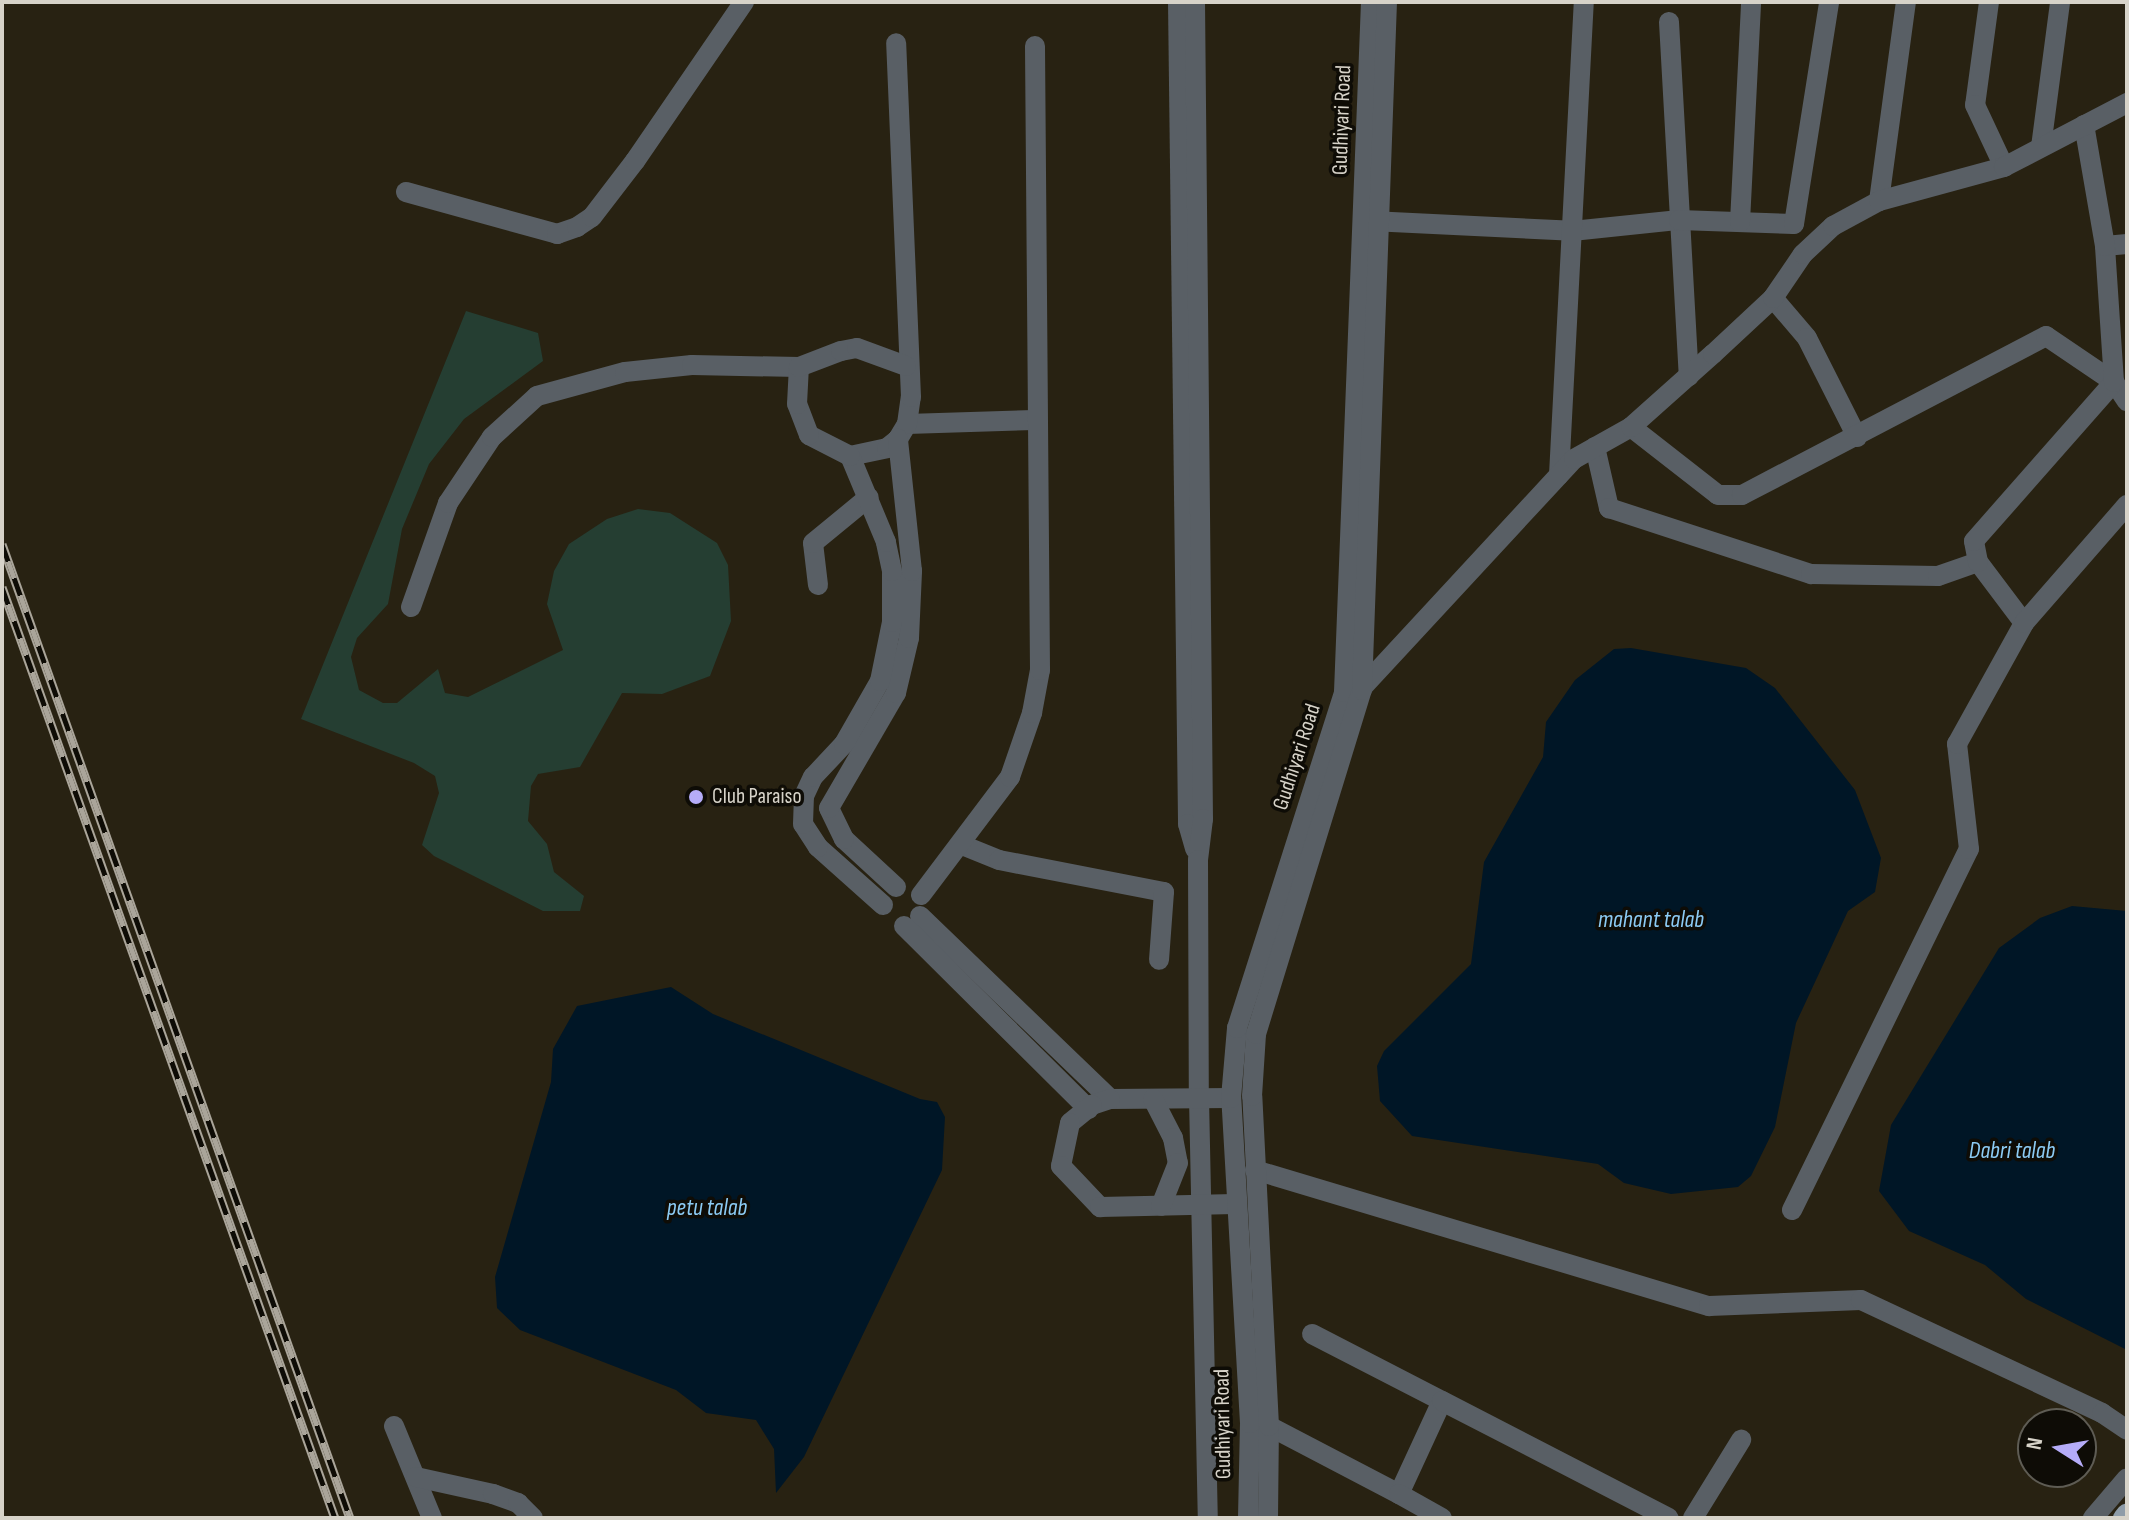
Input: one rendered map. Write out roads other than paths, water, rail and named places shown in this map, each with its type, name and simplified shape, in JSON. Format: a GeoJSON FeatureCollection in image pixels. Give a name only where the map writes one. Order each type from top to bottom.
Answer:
{"type":"FeatureCollection","features":[{"type":"Feature","properties":{"kind":"main road"},"geometry":{"type":"LineString","coordinates":[[2123,1518],[2127,1513]]}},
{"type":"Feature","properties":{"kind":"street"},"geometry":{"type":"LineString","coordinates":[[406,192],[557,234],[577,227],[592,217],[635,161],[744,2]]}},
{"type":"Feature","properties":{"kind":"street"},"geometry":{"type":"LineString","coordinates":[[1178,2],[1188,824],[1198,860]]}},
{"type":"Feature","properties":{"kind":"street"},"geometry":{"type":"LineString","coordinates":[[1195,2],[1203,803],[1198,860],[1199,1098],[1208,1518]]}},
{"type":"Feature","properties":{"kind":"street","name":"Gudhiyari Road"},"geometry":{"type":"LineString","coordinates":[[1371,2],[1372,221]]}},
{"type":"Feature","properties":{"kind":"street","name":"Gudhiyari Road"},"geometry":{"type":"LineString","coordinates":[[1268,1518],[1269,1426],[1255,1170],[1256,1034],[1353,691],[1372,221],[1387,2]]}},
{"type":"Feature","properties":{"kind":"street"},"geometry":{"type":"LineString","coordinates":[[1559,475],[1584,2]]}},
{"type":"Feature","properties":{"kind":"street"},"geometry":{"type":"LineString","coordinates":[[1740,222],[1751,2]]}},
{"type":"Feature","properties":{"kind":"street"},"geometry":{"type":"LineString","coordinates":[[1794,224],[1829,2]]}},
{"type":"Feature","properties":{"kind":"street"},"geometry":{"type":"LineString","coordinates":[[1879,201],[1906,2]]}},
{"type":"Feature","properties":{"kind":"street"},"geometry":{"type":"LineString","coordinates":[[1989,2],[1975,105],[2004,167]]}},
{"type":"Feature","properties":{"kind":"street"},"geometry":{"type":"LineString","coordinates":[[2041,147],[2060,2]]}},
{"type":"Feature","properties":{"kind":"street"},"geometry":{"type":"LineString","coordinates":[[1669,22],[1689,376]]}},
{"type":"Feature","properties":{"kind":"street"},"geometry":{"type":"LineString","coordinates":[[896,43],[906,366],[911,397],[903,432],[911,556],[896,693],[829,808],[844,839],[896,887],[906,886],[915,912],[1088,1109]]}},
{"type":"Feature","properties":{"kind":"street"},"geometry":{"type":"LineString","coordinates":[[799,367],[797,404],[809,435],[850,456],[869,497],[892,571],[902,622],[880,681],[857,724],[813,777],[804,796],[803,824],[818,847],[883,905],[894,923],[915,912],[1010,777],[1032,713],[1040,670],[1034,420],[1035,46]]}},
{"type":"Feature","properties":{"kind":"street"},"geometry":{"type":"LineString","coordinates":[[1353,691],[1559,475],[1595,447],[1631,427],[1689,376],[1773,298],[1803,254],[1833,226],[1879,201],[2004,167],[2127,103]]}},
{"type":"Feature","properties":{"kind":"street"},"geometry":{"type":"LineString","coordinates":[[2084,125],[2105,246],[2121,383],[2127,401]]}},
{"type":"Feature","properties":{"kind":"street"},"geometry":{"type":"LineString","coordinates":[[1372,221],[1572,231],[1679,220],[1833,226]]}},
{"type":"Feature","properties":{"kind":"street"},"geometry":{"type":"LineString","coordinates":[[2105,246],[2127,244]]}},
{"type":"Feature","properties":{"kind":"street"},"geometry":{"type":"LineString","coordinates":[[1773,298],[1807,338],[1857,437]]}},
{"type":"Feature","properties":{"kind":"street"},"geometry":{"type":"LineString","coordinates":[[1631,427],[1718,495],[1742,495],[2046,336],[2121,383]]}},
{"type":"Feature","properties":{"kind":"street"},"geometry":{"type":"LineString","coordinates":[[411,607],[448,503],[492,437],[537,396],[625,372],[678,366],[799,367],[857,348],[906,366]]}},
{"type":"Feature","properties":{"kind":"street"},"geometry":{"type":"LineString","coordinates":[[2024,623],[1978,562],[1974,541],[2000,506],[2121,383]]}},
{"type":"Feature","properties":{"kind":"street"},"geometry":{"type":"LineString","coordinates":[[850,456],[887,448],[903,432],[1034,420]]}},
{"type":"Feature","properties":{"kind":"street"},"geometry":{"type":"LineString","coordinates":[[1595,447],[1609,508],[1811,574],[1938,576],[1978,562]]}},
{"type":"Feature","properties":{"kind":"street"},"geometry":{"type":"LineString","coordinates":[[818,585],[813,543],[869,497]]}},
{"type":"Feature","properties":{"kind":"street"},"geometry":{"type":"LineString","coordinates":[[1792,1210],[1969,849],[1957,744],[2024,623],[2127,505]]}},
{"type":"Feature","properties":{"kind":"street","name":"Gudhiyari Road"},"geometry":{"type":"LineString","coordinates":[[1248,1518],[1250,1423],[1231,1098],[1237,1028],[1353,691]]}},
{"type":"Feature","properties":{"kind":"street"},"geometry":{"type":"LineString","coordinates":[[962,845],[999,860],[1164,892],[1159,960]]}},
{"type":"Feature","properties":{"kind":"street"},"geometry":{"type":"LineString","coordinates":[[883,905],[896,887]]}},
{"type":"Feature","properties":{"kind":"street"},"geometry":{"type":"LineString","coordinates":[[915,912],[1110,1099]]}},
{"type":"Feature","properties":{"kind":"street"},"geometry":{"type":"LineString","coordinates":[[1231,1098],[1110,1099],[1088,1109],[1070,1123],[1063,1140],[1061,1166],[1069,1180],[1100,1207],[1235,1204]]}},
{"type":"Feature","properties":{"kind":"street"},"geometry":{"type":"LineString","coordinates":[[1153,1099],[1173,1138],[1178,1163],[1161,1206]]}},
{"type":"Feature","properties":{"kind":"street"},"geometry":{"type":"LineString","coordinates":[[1255,1170],[1709,1306],[1861,1300],[2102,1413],[2127,1430]]}},
{"type":"Feature","properties":{"kind":"street"},"geometry":{"type":"LineString","coordinates":[[1312,1334],[1669,1518]]}},
{"type":"Feature","properties":{"kind":"street"},"geometry":{"type":"LineString","coordinates":[[1399,1494],[1442,1401]]}},
{"type":"Feature","properties":{"kind":"street"},"geometry":{"type":"LineString","coordinates":[[394,1426],[432,1518]]}},
{"type":"Feature","properties":{"kind":"street"},"geometry":{"type":"LineString","coordinates":[[1269,1426],[1442,1518]]}},
{"type":"Feature","properties":{"kind":"street"},"geometry":{"type":"LineString","coordinates":[[1693,1518],[1741,1440]]}},
{"type":"Feature","properties":{"kind":"street"},"geometry":{"type":"LineString","coordinates":[[416,1477],[493,1494],[518,1503],[533,1518]]}},
{"type":"Feature","properties":{"kind":"street"},"geometry":{"type":"LineString","coordinates":[[2093,1518],[2127,1478]]}},
{"type":"Feature","properties":{"kind":"water","name":"mahant talab"},"geometry":{"type":"Polygon","coordinates":[[[1631,648],[1746,668],[1775,688],[1855,790],[1881,858],[1875,892],[1848,911],[1796,1023],[1775,1127],[1751,1176],[1738,1187],[1671,1194],[1624,1183],[1598,1164],[1412,1136],[1380,1101],[1377,1066],[1384,1051],[1471,964],[1484,862],[1543,757],[1546,722],[1575,680],[1614,649],[1631,648]]]}},
{"type":"Feature","properties":{"kind":"water","name":"Dabri talab"},"geometry":{"type":"Polygon","coordinates":[[[2072,906],[2127,911],[2127,1350],[2026,1299],[1985,1265],[1909,1231],[1879,1191],[1891,1125],[1999,948],[2040,918],[2072,906]]]}},
{"type":"Feature","properties":{"kind":"water","name":"petu talab"},"geometry":{"type":"Polygon","coordinates":[[[671,987],[713,1014],[920,1099],[937,1102],[945,1117],[942,1170],[804,1457],[776,1493],[774,1449],[756,1420],[706,1413],[676,1390],[520,1330],[497,1308],[495,1277],[551,1082],[553,1049],[577,1006],[671,987]]]}},
{"type":"Feature","properties":{"kind":"railway"},"geometry":{"type":"LineString","coordinates":[[2,544],[350,1518]]}},
{"type":"Feature","properties":{"kind":"railway"},"geometry":{"type":"LineString","coordinates":[[2,587],[335,1518]]}},
{"type":"Feature","properties":{"kind":"place","name":"Club Paraiso"},"geometry":{"type":"Point","coordinates":[696,797]}}]}
